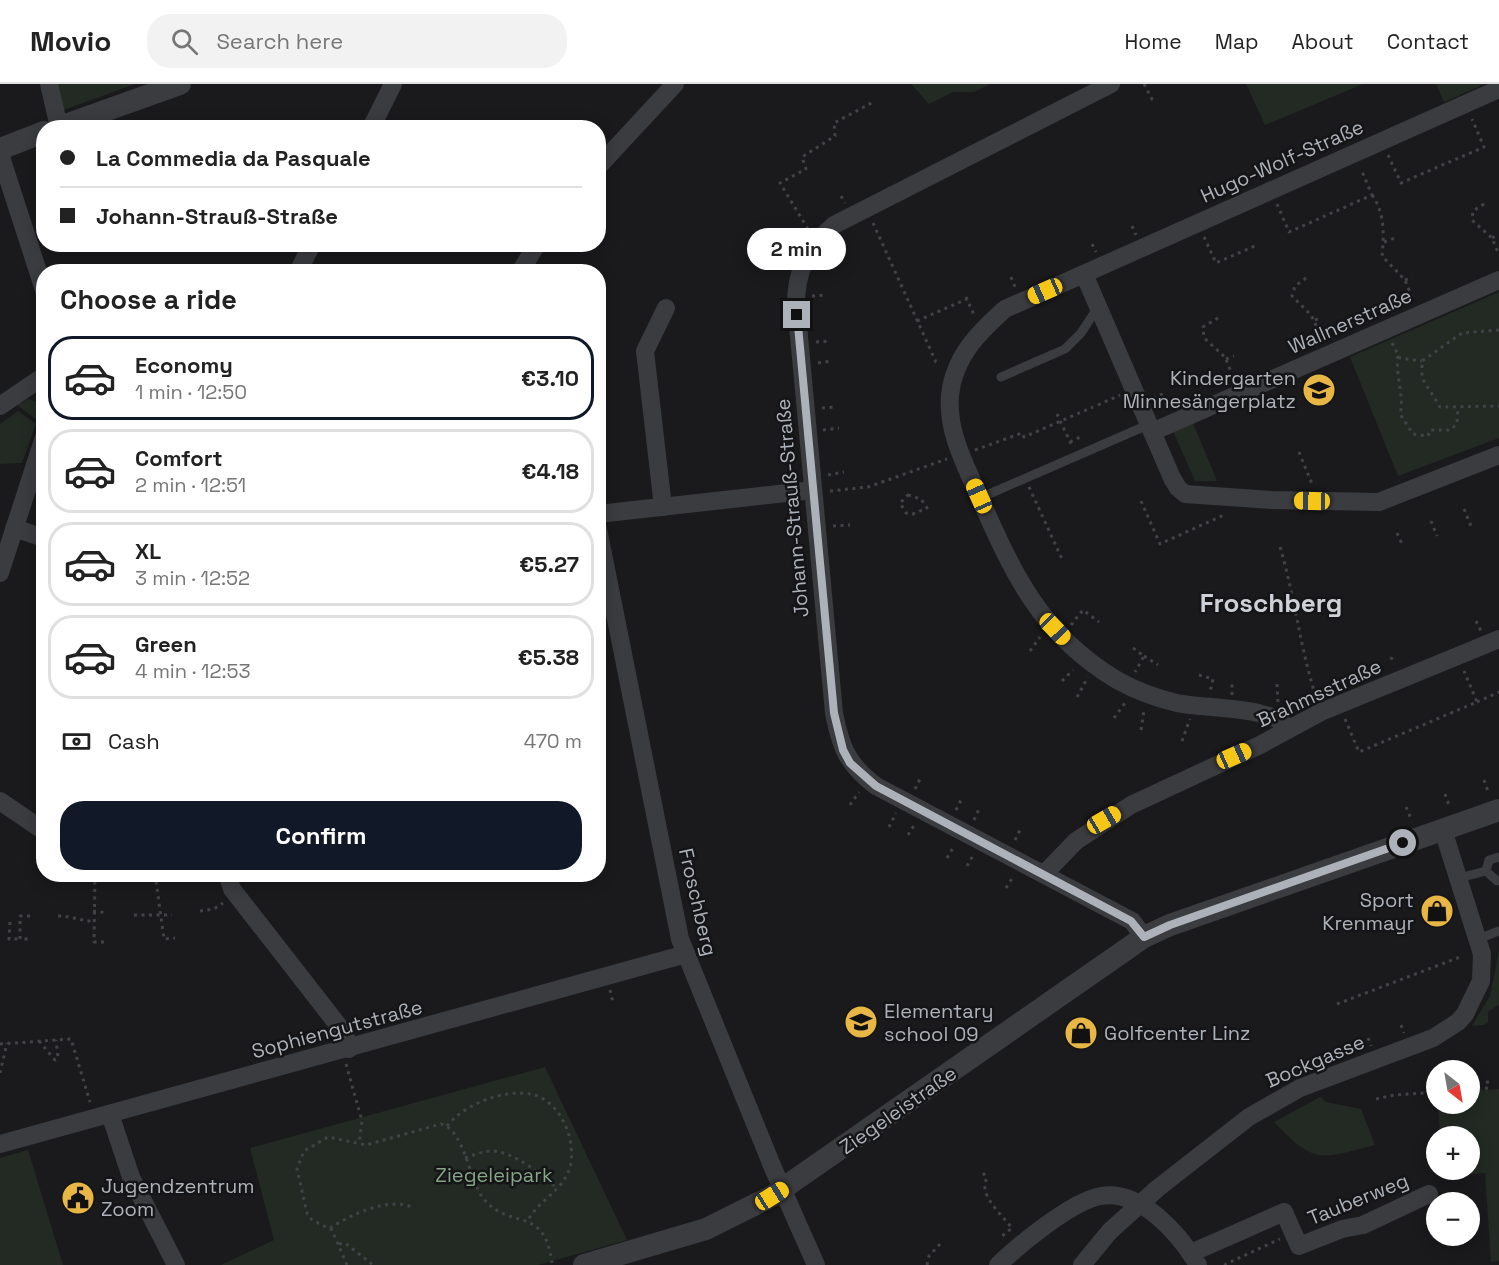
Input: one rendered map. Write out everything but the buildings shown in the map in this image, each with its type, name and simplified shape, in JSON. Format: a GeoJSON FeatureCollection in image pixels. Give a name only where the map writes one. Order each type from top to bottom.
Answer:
{"type":"FeatureCollection","features":[{"type":"Feature","properties":{"kind":"street"},"geometry":{"type":"LineString","coordinates":[[49,84],[57,120]]}},
{"type":"Feature","properties":{"kind":"street"},"geometry":{"type":"LineString","coordinates":[[78,120],[180,84]]}},
{"type":"Feature","properties":{"kind":"street"},"geometry":{"type":"LineString","coordinates":[[375,120],[393,84]]}},
{"type":"Feature","properties":{"kind":"street"},"geometry":{"type":"LineString","coordinates":[[606,158],[675,84]]}},
{"type":"Feature","properties":{"kind":"street","name":"Johann-Strauß-Straße"},"geometry":{"type":"LineString","coordinates":[[1111,84],[847,217],[822,236],[812,248],[799,274],[796,304],[817,491],[834,713],[843,750],[850,763],[876,786],[1131,921],[1144,937]]}},
{"type":"Feature","properties":{"kind":"street","name":"Hugo-Wolf-Straße"},"geometry":{"type":"LineString","coordinates":[[1289,729],[1277,718],[1265,715],[1201,707],[1146,694],[1118,681],[1085,657],[1044,618],[1021,586],[953,435],[950,393],[960,359],[978,332],[1005,309],[1499,89]]}},
{"type":"Feature","properties":{"kind":"street"},"geometry":{"type":"LineString","coordinates":[[0,149],[36,135]]}},
{"type":"Feature","properties":{"kind":"street"},"geometry":{"type":"LineString","coordinates":[[0,154],[36,265]]}},
{"type":"Feature","properties":{"kind":"street"},"geometry":{"type":"LineString","coordinates":[[1084,274],[1178,488],[1185,494],[1379,502],[1499,455]]}},
{"type":"Feature","properties":{"kind":"street","name":"Wallnerstraße"},"geometry":{"type":"LineString","coordinates":[[1151,428],[1499,280]]}},
{"type":"Feature","properties":{"kind":"street"},"geometry":{"type":"LineString","coordinates":[[663,507],[645,351],[666,309]]}},
{"type":"Feature","properties":{"kind":"street"},"geometry":{"type":"LineString","coordinates":[[0,406],[36,381]]}},
{"type":"Feature","properties":{"kind":"street"},"geometry":{"type":"LineString","coordinates":[[0,573],[36,461]]}},
{"type":"Feature","properties":{"kind":"street"},"geometry":{"type":"LineString","coordinates":[[606,513],[817,491]]}},
{"type":"Feature","properties":{"kind":"street"},"geometry":{"type":"LineString","coordinates":[[14,528],[36,535]]}},
{"type":"Feature","properties":{"kind":"street","name":"Froschberg"},"geometry":{"type":"LineString","coordinates":[[606,569],[686,954],[816,1265]]}},
{"type":"Feature","properties":{"kind":"street","name":"Brahmsstraße"},"geometry":{"type":"LineString","coordinates":[[1044,874],[1076,841],[1104,820],[1322,712],[1499,639]]}},
{"type":"Feature","properties":{"kind":"street"},"geometry":{"type":"LineString","coordinates":[[0,801],[36,826]]}},
{"type":"Feature","properties":{"kind":"street","name":"Ziegeleistraße"},"geometry":{"type":"LineString","coordinates":[[584,1265],[706,1229],[745,1212],[783,1190],[1144,937],[1178,922],[1443,830],[1494,802]]}},
{"type":"Feature","properties":{"kind":"street","name":"Bockgasse"},"geometry":{"type":"LineString","coordinates":[[1082,1265],[1110,1231],[1139,1205],[1249,1118],[1275,1101],[1300,1088],[1433,1038],[1458,1022],[1471,1005],[1481,981],[1482,954],[1443,830]]}},
{"type":"Feature","properties":{"kind":"street"},"geometry":{"type":"LineString","coordinates":[[230,882],[232,889],[345,1034],[347,1054]]}},
{"type":"Feature","properties":{"kind":"street","name":"Sophiengutstraße"},"geometry":{"type":"LineString","coordinates":[[0,1144],[347,1054],[686,954]]}},
{"type":"Feature","properties":{"kind":"street"},"geometry":{"type":"LineString","coordinates":[[110,1114],[131,1177],[176,1265]]}},
{"type":"Feature","properties":{"kind":"street","name":"Tauberweg"},"geometry":{"type":"LineString","coordinates":[[1195,1259],[1284,1212],[1299,1246],[1342,1229],[1363,1225],[1426,1195]]}},
{"type":"Feature","properties":{"kind":"street"},"geometry":{"type":"LineString","coordinates":[[998,1265],[1034,1234],[1090,1199],[1102,1196],[1115,1197],[1139,1205],[1162,1221],[1195,1259]]}},
{"type":"Feature","properties":{"kind":"lane"},"geometry":{"type":"LineString","coordinates":[[1001,377],[1065,349],[1081,333],[1098,306]]}},
{"type":"Feature","properties":{"kind":"lane"},"geometry":{"type":"LineString","coordinates":[[980,498],[1077,456],[1151,428]]}},
{"type":"Feature","properties":{"kind":"lane"},"geometry":{"type":"LineString","coordinates":[[1486,871],[1489,860],[1499,857]]}},
{"type":"Feature","properties":{"kind":"lane"},"geometry":{"type":"LineString","coordinates":[[1459,878],[1486,871]]}},
{"type":"Feature","properties":{"kind":"lane"},"geometry":{"type":"LineString","coordinates":[[1486,871],[1497,881]]}},
{"type":"Feature","properties":{"kind":"lane"},"geometry":{"type":"LineString","coordinates":[[1478,939],[1499,931]]}},
{"type":"Feature","properties":{"kind":"path"},"geometry":{"type":"LineString","coordinates":[[1144,84],[1154,103]]}},
{"type":"Feature","properties":{"kind":"path"},"geometry":{"type":"LineString","coordinates":[[811,233],[780,183],[806,169],[802,157],[836,136],[834,123],[875,101]]}},
{"type":"Feature","properties":{"kind":"path"},"geometry":{"type":"LineString","coordinates":[[1389,157],[1401,183],[1484,147],[1473,121]]}},
{"type":"Feature","properties":{"kind":"path"},"geometry":{"type":"LineString","coordinates":[[1360,167],[1381,213],[1384,242],[1382,256],[1405,280],[1416,307]]}},
{"type":"Feature","properties":{"kind":"path"},"geometry":{"type":"LineString","coordinates":[[1278,206],[1289,232],[1372,195]]}},
{"type":"Feature","properties":{"kind":"path"},"geometry":{"type":"LineString","coordinates":[[1484,204],[1473,211],[1472,220],[1492,238],[1499,255]]}},
{"type":"Feature","properties":{"kind":"path"},"geometry":{"type":"LineString","coordinates":[[870,215],[917,321],[939,364]]}},
{"type":"Feature","properties":{"kind":"path"},"geometry":{"type":"LineString","coordinates":[[1132,226],[1135,233]]}},
{"type":"Feature","properties":{"kind":"path"},"geometry":{"type":"LineString","coordinates":[[1492,238],[1498,236]]}},
{"type":"Feature","properties":{"kind":"path"},"geometry":{"type":"LineString","coordinates":[[1205,238],[1216,263],[1257,245]]}},
{"type":"Feature","properties":{"kind":"path"},"geometry":{"type":"LineString","coordinates":[[1384,242],[1395,238]]}},
{"type":"Feature","properties":{"kind":"path"},"geometry":{"type":"LineString","coordinates":[[1092,244],[1095,250]]}},
{"type":"Feature","properties":{"kind":"path"},"geometry":{"type":"LineString","coordinates":[[1405,280],[1412,277]]}},
{"type":"Feature","properties":{"kind":"path"},"geometry":{"type":"LineString","coordinates":[[1011,278],[1015,286]]}},
{"type":"Feature","properties":{"kind":"path"},"geometry":{"type":"LineString","coordinates":[[1306,278],[1295,285],[1292,296],[1315,320],[1326,347]]}},
{"type":"Feature","properties":{"kind":"path"},"geometry":{"type":"LineString","coordinates":[[815,296],[825,295]]}},
{"type":"Feature","properties":{"kind":"path"},"geometry":{"type":"LineString","coordinates":[[917,321],[966,298],[973,314]]}},
{"type":"Feature","properties":{"kind":"path"},"geometry":{"type":"LineString","coordinates":[[1315,320],[1322,316]]}},
{"type":"Feature","properties":{"kind":"path"},"geometry":{"type":"LineString","coordinates":[[1218,318],[1203,327],[1204,338],[1226,359],[1237,386]]}},
{"type":"Feature","properties":{"kind":"path"},"geometry":{"type":"LineString","coordinates":[[1398,356],[1402,359],[1422,361],[1462,333],[1499,330]]}},
{"type":"Feature","properties":{"kind":"path"},"geometry":{"type":"LineString","coordinates":[[1389,337],[1398,356],[1397,383],[1403,403],[1400,414],[1413,434],[1428,436],[1430,430],[1451,430],[1458,423],[1458,408]]}},
{"type":"Feature","properties":{"kind":"path"},"geometry":{"type":"LineString","coordinates":[[820,342],[830,341]]}},
{"type":"Feature","properties":{"kind":"path"},"geometry":{"type":"LineString","coordinates":[[1226,359],[1234,356]]}},
{"type":"Feature","properties":{"kind":"path"},"geometry":{"type":"LineString","coordinates":[[818,363],[832,361]]}},
{"type":"Feature","properties":{"kind":"path"},"geometry":{"type":"LineString","coordinates":[[1422,361],[1422,378],[1440,407],[1499,406]]}},
{"type":"Feature","properties":{"kind":"path"},"geometry":{"type":"LineString","coordinates":[[1149,400],[1165,393]]}},
{"type":"Feature","properties":{"kind":"path"},"geometry":{"type":"LineString","coordinates":[[1098,405],[1120,395]]}},
{"type":"Feature","properties":{"kind":"path"},"geometry":{"type":"LineString","coordinates":[[827,408],[837,407]]}},
{"type":"Feature","properties":{"kind":"path"},"geometry":{"type":"LineString","coordinates":[[980,448],[1022,432],[1024,437],[1093,407]]}},
{"type":"Feature","properties":{"kind":"path"},"geometry":{"type":"LineString","coordinates":[[1057,414],[1077,456]]}},
{"type":"Feature","properties":{"kind":"path"},"geometry":{"type":"LineString","coordinates":[[828,429],[839,428]]}},
{"type":"Feature","properties":{"kind":"path"},"geometry":{"type":"LineString","coordinates":[[1070,442],[1080,437]]}},
{"type":"Feature","properties":{"kind":"path"},"geometry":{"type":"LineString","coordinates":[[1299,452],[1313,487]]}},
{"type":"Feature","properties":{"kind":"path"},"geometry":{"type":"LineString","coordinates":[[817,491],[868,488],[952,457]]}},
{"type":"Feature","properties":{"kind":"path"},"geometry":{"type":"LineString","coordinates":[[833,474],[844,472]]}},
{"type":"Feature","properties":{"kind":"path"},"geometry":{"type":"LineString","coordinates":[[1025,478],[1062,559]]}},
{"type":"Feature","properties":{"kind":"path"},"geometry":{"type":"LineString","coordinates":[[908,495],[921,499],[927,508],[913,514],[906,513],[900,506],[901,499],[908,495]]}},
{"type":"Feature","properties":{"kind":"path"},"geometry":{"type":"LineString","coordinates":[[1141,501],[1160,544],[1226,514],[1226,506]]}},
{"type":"Feature","properties":{"kind":"path"},"geometry":{"type":"LineString","coordinates":[[1464,509],[1471,526]]}},
{"type":"Feature","properties":{"kind":"path"},"geometry":{"type":"LineString","coordinates":[[1431,521],[1437,536]]}},
{"type":"Feature","properties":{"kind":"path"},"geometry":{"type":"LineString","coordinates":[[825,527],[850,525]]}},
{"type":"Feature","properties":{"kind":"path"},"geometry":{"type":"LineString","coordinates":[[1398,533],[1403,546]]}},
{"type":"Feature","properties":{"kind":"path"},"geometry":{"type":"LineString","coordinates":[[1280,547],[1286,565],[1298,634],[1314,689]]}},
{"type":"Feature","properties":{"kind":"path"},"geometry":{"type":"LineString","coordinates":[[1067,631],[1083,610],[1099,622]]}},
{"type":"Feature","properties":{"kind":"path"},"geometry":{"type":"LineString","coordinates":[[1476,621],[1479,627]]}},
{"type":"Feature","properties":{"kind":"path"},"geometry":{"type":"LineString","coordinates":[[1030,651],[1040,636]]}},
{"type":"Feature","properties":{"kind":"path"},"geometry":{"type":"LineString","coordinates":[[1134,648],[1158,665]]}},
{"type":"Feature","properties":{"kind":"path"},"geometry":{"type":"LineString","coordinates":[[1132,680],[1144,656]]}},
{"type":"Feature","properties":{"kind":"path"},"geometry":{"type":"LineString","coordinates":[[1391,657],[1394,662]]}},
{"type":"Feature","properties":{"kind":"path"},"geometry":{"type":"LineString","coordinates":[[1464,671],[1477,702]]}},
{"type":"Feature","properties":{"kind":"path"},"geometry":{"type":"LineString","coordinates":[[1077,697],[1090,673]]}},
{"type":"Feature","properties":{"kind":"path"},"geometry":{"type":"LineString","coordinates":[[1199,675],[1214,679],[1213,683]]}},
{"type":"Feature","properties":{"kind":"path"},"geometry":{"type":"LineString","coordinates":[[1062,681],[1066,677]]}},
{"type":"Feature","properties":{"kind":"path"},"geometry":{"type":"LineString","coordinates":[[1232,684],[1232,694]]}},
{"type":"Feature","properties":{"kind":"path"},"geometry":{"type":"LineString","coordinates":[[1277,684],[1278,704]]}},
{"type":"Feature","properties":{"kind":"path"},"geometry":{"type":"LineString","coordinates":[[1347,722],[1359,752],[1499,692]]}},
{"type":"Feature","properties":{"kind":"path"},"geometry":{"type":"LineString","coordinates":[[1114,718],[1129,696]]}},
{"type":"Feature","properties":{"kind":"path"},"geometry":{"type":"LineString","coordinates":[[1141,730],[1146,703]]}},
{"type":"Feature","properties":{"kind":"path"},"geometry":{"type":"LineString","coordinates":[[1182,741],[1191,714]]}},
{"type":"Feature","properties":{"kind":"path"},"geometry":{"type":"LineString","coordinates":[[914,790],[921,777]]}},
{"type":"Feature","properties":{"kind":"path"},"geometry":{"type":"LineString","coordinates":[[1484,780],[1494,802]]}},
{"type":"Feature","properties":{"kind":"path"},"geometry":{"type":"LineString","coordinates":[[850,805],[857,794]]}},
{"type":"Feature","properties":{"kind":"path"},"geometry":{"type":"LineString","coordinates":[[1445,794],[1450,808]]}},
{"type":"Feature","properties":{"kind":"path"},"geometry":{"type":"LineString","coordinates":[[957,808],[962,798]]}},
{"type":"Feature","properties":{"kind":"path"},"geometry":{"type":"LineString","coordinates":[[973,821],[980,807]]}},
{"type":"Feature","properties":{"kind":"path"},"geometry":{"type":"LineString","coordinates":[[1406,807],[1412,822]]}},
{"type":"Feature","properties":{"kind":"path"},"geometry":{"type":"LineString","coordinates":[[889,828],[896,814]]}},
{"type":"Feature","properties":{"kind":"path"},"geometry":{"type":"LineString","coordinates":[[908,835],[914,826]]}},
{"type":"Feature","properties":{"kind":"path"},"geometry":{"type":"LineString","coordinates":[[1016,838],[1021,828]]}},
{"type":"Feature","properties":{"kind":"path"},"geometry":{"type":"LineString","coordinates":[[947,858],[955,844]]}},
{"type":"Feature","properties":{"kind":"path"},"geometry":{"type":"LineString","coordinates":[[967,866],[973,856]]}},
{"type":"Feature","properties":{"kind":"path"},"geometry":{"type":"LineString","coordinates":[[1006,888],[1017,870]]}},
{"type":"Feature","properties":{"kind":"path"},"geometry":{"type":"LineString","coordinates":[[95,882],[94,942],[106,942]]}},
{"type":"Feature","properties":{"kind":"path"},"geometry":{"type":"LineString","coordinates":[[156,882],[164,939],[176,938]]}},
{"type":"Feature","properties":{"kind":"path"},"geometry":{"type":"LineString","coordinates":[[200,911],[214,909],[226,901]]}},
{"type":"Feature","properties":{"kind":"path"},"geometry":{"type":"LineString","coordinates":[[93,911],[108,913]]}},
{"type":"Feature","properties":{"kind":"path"},"geometry":{"type":"LineString","coordinates":[[134,915],[172,915]]}},
{"type":"Feature","properties":{"kind":"path"},"geometry":{"type":"LineString","coordinates":[[20,939],[20,916],[30,916]]}},
{"type":"Feature","properties":{"kind":"path"},"geometry":{"type":"LineString","coordinates":[[58,916],[74,916],[81,921],[93,921]]}},
{"type":"Feature","properties":{"kind":"path"},"geometry":{"type":"LineString","coordinates":[[10,922],[9,939],[30,939]]}},
{"type":"Feature","properties":{"kind":"path"},"geometry":{"type":"LineString","coordinates":[[1337,1004],[1460,957]]}},
{"type":"Feature","properties":{"kind":"path"},"geometry":{"type":"LineString","coordinates":[[609,986],[613,1003]]}},
{"type":"Feature","properties":{"kind":"path"},"geometry":{"type":"LineString","coordinates":[[1401,1025],[1404,1035]]}},
{"type":"Feature","properties":{"kind":"path"},"geometry":{"type":"LineString","coordinates":[[0,1044],[71,1039],[92,1110]]}},
{"type":"Feature","properties":{"kind":"path"},"geometry":{"type":"LineString","coordinates":[[39,1041],[55,1060],[58,1057],[56,1040]]}},
{"type":"Feature","properties":{"kind":"path"},"geometry":{"type":"LineString","coordinates":[[0,1073],[8,1043]]}},
{"type":"Feature","properties":{"kind":"path"},"geometry":{"type":"LineString","coordinates":[[347,1054],[362,1121],[359,1144]]}},
{"type":"Feature","properties":{"kind":"path"},"geometry":{"type":"LineString","coordinates":[[1480,1089],[1488,1088],[1487,1078]]}},
{"type":"Feature","properties":{"kind":"path"},"geometry":{"type":"LineString","coordinates":[[1376,1099],[1426,1093]]}},
{"type":"Feature","properties":{"kind":"path"},"geometry":{"type":"LineString","coordinates":[[447,1126],[459,1113],[495,1098],[531,1094],[546,1101],[560,1115],[572,1147],[570,1168],[557,1189],[540,1202],[528,1220]]}},
{"type":"Feature","properties":{"kind":"path"},"geometry":{"type":"LineString","coordinates":[[347,1265],[330,1228],[312,1220],[307,1213],[298,1163],[309,1147],[327,1137],[359,1144],[372,1144],[432,1126],[447,1126],[455,1134],[477,1189],[488,1204],[506,1215],[528,1220],[547,1239],[552,1263]]}},
{"type":"Feature","properties":{"kind":"path"},"geometry":{"type":"LineString","coordinates":[[465,1158],[485,1152],[500,1152],[534,1170],[557,1189]]}},
{"type":"Feature","properties":{"kind":"path"},"geometry":{"type":"LineString","coordinates":[[984,1173],[987,1178],[984,1186],[986,1194],[1012,1228],[1001,1237],[1006,1243]]}},
{"type":"Feature","properties":{"kind":"path"},"geometry":{"type":"LineString","coordinates":[[330,1228],[345,1218],[403,1202],[414,1208]]}},
{"type":"Feature","properties":{"kind":"path"},"geometry":{"type":"LineString","coordinates":[[1224,1265],[1293,1233]]}},
{"type":"Feature","properties":{"kind":"path"},"geometry":{"type":"LineString","coordinates":[[339,1244],[345,1243],[373,1265]]}},
{"type":"Feature","properties":{"kind":"path"},"geometry":{"type":"LineString","coordinates":[[927,1265],[929,1256],[940,1244]]}},
{"type":"Feature","properties":{"kind":"green space"},"geometry":{"type":"Polygon","coordinates":[[[57,84],[135,84],[61,111],[57,84]]]}},
{"type":"Feature","properties":{"kind":"green space"},"geometry":{"type":"Polygon","coordinates":[[[911,84],[990,84],[974,92],[953,92],[929,104],[911,84]]]}},
{"type":"Feature","properties":{"kind":"green space"},"geometry":{"type":"Polygon","coordinates":[[[1246,84],[1363,84],[1265,125],[1246,84]]]}},
{"type":"Feature","properties":{"kind":"green space"},"geometry":{"type":"Polygon","coordinates":[[[1436,84],[1485,84],[1444,102],[1436,84]]]}},
{"type":"Feature","properties":{"kind":"green space"},"geometry":{"type":"Polygon","coordinates":[[[1499,292],[1499,438],[1398,476],[1350,357],[1499,292]]]}},
{"type":"Feature","properties":{"kind":"green space"},"geometry":{"type":"Polygon","coordinates":[[[28,399],[36,401],[36,419],[17,405],[28,399]]]}},
{"type":"Feature","properties":{"kind":"green space"},"geometry":{"type":"Polygon","coordinates":[[[18,411],[36,424],[22,463],[0,464],[0,424],[18,411]]]}},
{"type":"Feature","properties":{"kind":"green space"},"geometry":{"type":"Polygon","coordinates":[[[1193,423],[1217,481],[1195,481],[1173,431],[1193,423]]]}},
{"type":"Feature","properties":{"kind":"green space"},"geometry":{"type":"Polygon","coordinates":[[[1499,951],[1499,1004],[1488,1012],[1488,1022],[1484,1025],[1472,1026],[1490,996],[1499,951]]]}},
{"type":"Feature","properties":{"kind":"green space","name":"Ziegeleipark"},"geometry":{"type":"Polygon","coordinates":[[[545,1067],[627,1240],[538,1265],[221,1265],[274,1240],[250,1148],[545,1067]]]}},
{"type":"Feature","properties":{"kind":"green space"},"geometry":{"type":"Polygon","coordinates":[[[1499,1089],[1499,1261],[1491,1262],[1485,1173],[1480,1173],[1480,1126],[1439,1126],[1439,1114],[1480,1114],[1480,1090],[1499,1089]]]}},
{"type":"Feature","properties":{"kind":"green space"},"geometry":{"type":"Polygon","coordinates":[[[1320,1097],[1326,1102],[1361,1109],[1375,1145],[1342,1153],[1319,1155],[1299,1146],[1274,1122],[1320,1097]]]}},
{"type":"Feature","properties":{"kind":"green space"},"geometry":{"type":"Polygon","coordinates":[[[28,1150],[63,1265],[0,1265],[0,1158],[28,1150]]]}},
{"type":"Feature","properties":{"kind":"place","name":"Kindergarten Minnesängerplatz"},"geometry":{"type":"Point","coordinates":[1319,390]}},
{"type":"Feature","properties":{"kind":"place","name":"Sport Krenmayr"},"geometry":{"type":"Point","coordinates":[1437,911]}},
{"type":"Feature","properties":{"kind":"place","name":"Elementary school 09"},"geometry":{"type":"Point","coordinates":[861,1022]}},
{"type":"Feature","properties":{"kind":"place","name":"Golfcenter Linz"},"geometry":{"type":"Point","coordinates":[1081,1033]}},
{"type":"Feature","properties":{"kind":"place","name":"Jugendzentrum Zoom"},"geometry":{"type":"Point","coordinates":[78,1198]}},
{"type":"Feature","properties":{"kind":"district","name":"Froschberg"},"geometry":{"type":"Point","coordinates":[1271,603]}},
{"type":"Feature","properties":{"kind":"route"},"geometry":{"type":"LineString","coordinates":[[797,315],[834,713],[843,750],[861,776],[900,800],[1131,921],[1144,937],[1170,925],[1403,843]]}}]}
